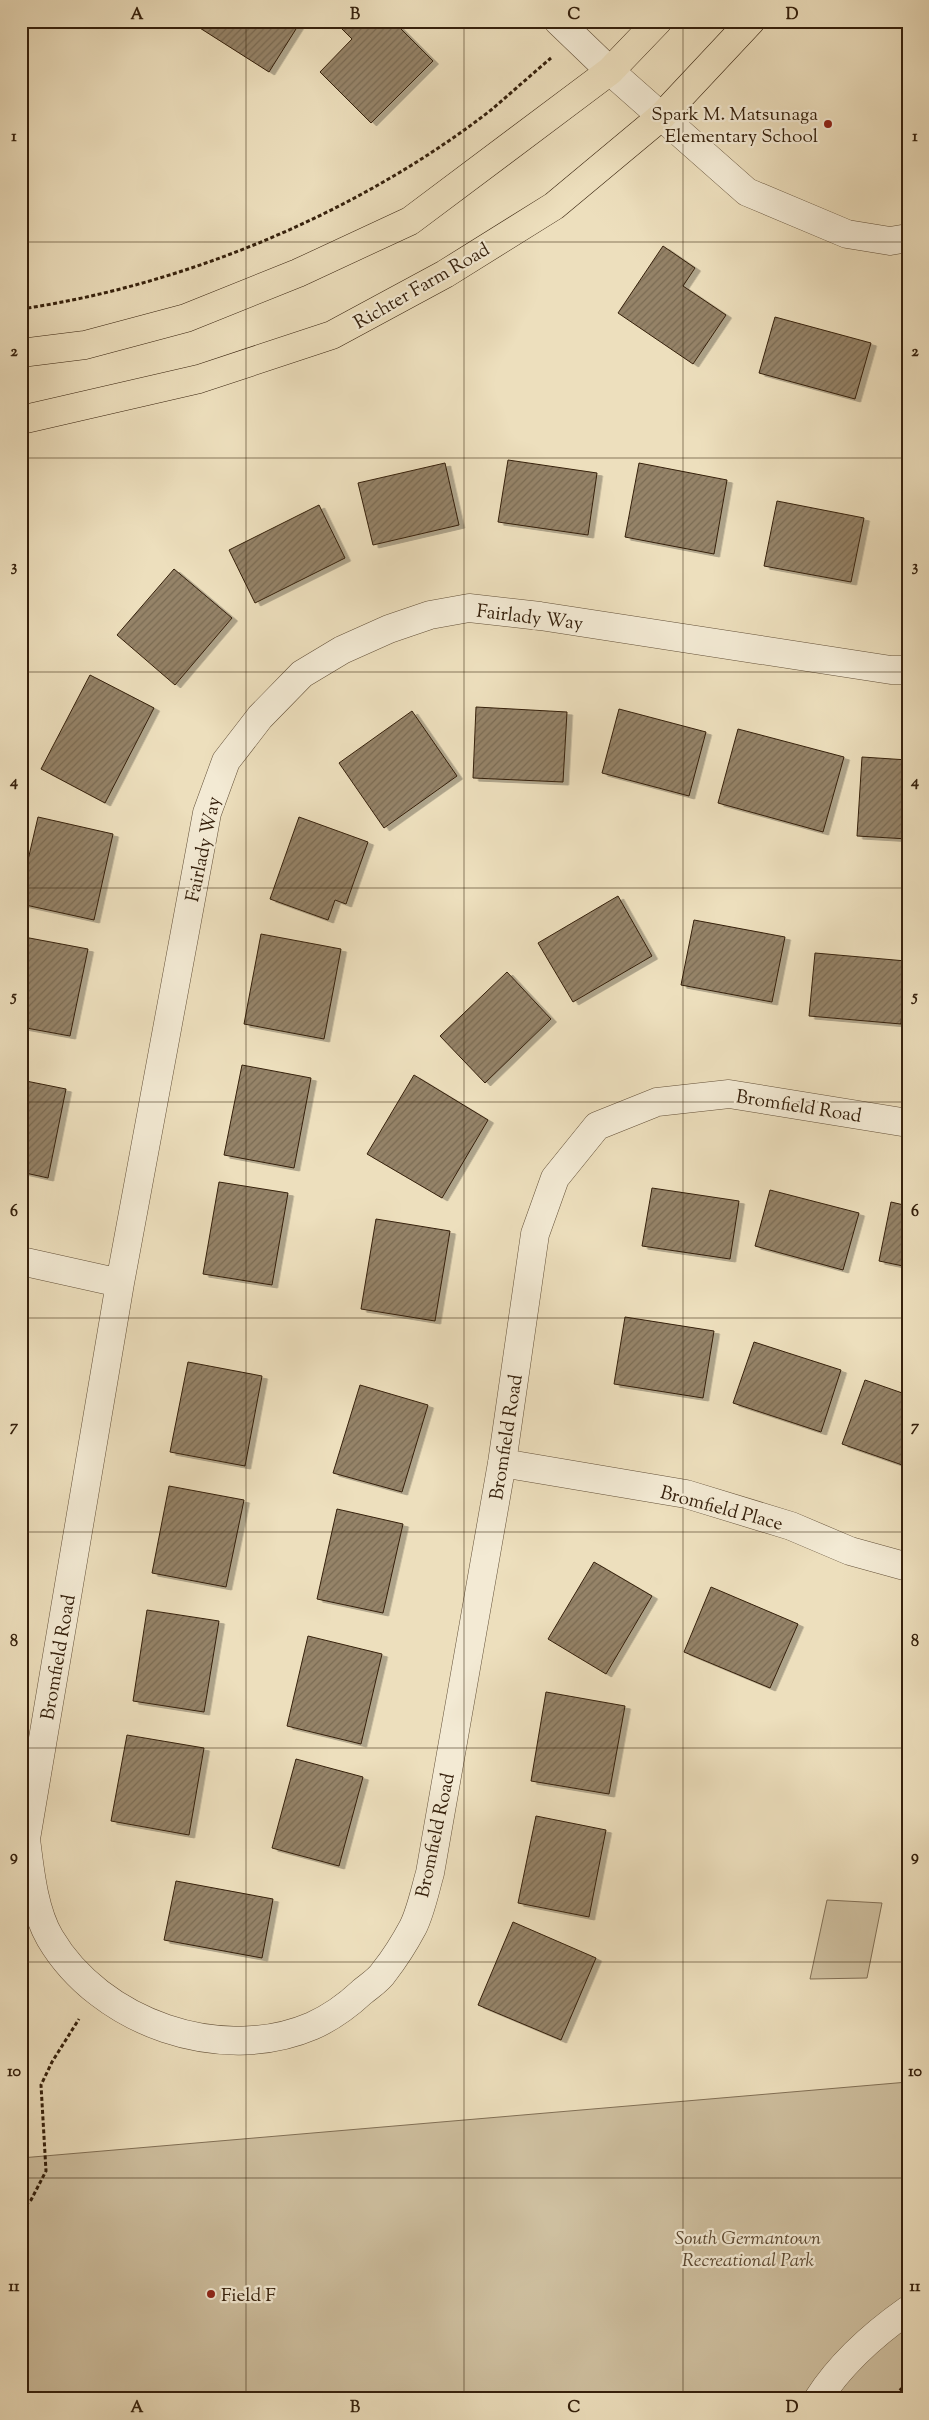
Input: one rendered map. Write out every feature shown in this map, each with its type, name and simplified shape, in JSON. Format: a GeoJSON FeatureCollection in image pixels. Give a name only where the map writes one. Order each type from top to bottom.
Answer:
{"type":"FeatureCollection","features":[{"type":"Feature","properties":{"kind":"main road"},"geometry":{"type":"LineString","coordinates":[[21,353],[85,345],[186,318],[298,272],[410,221],[610,70],[658,21]]}},
{"type":"Feature","properties":{"kind":"main road","name":"Richter Farm Road"},"geometry":{"type":"LineString","coordinates":[[21,420],[199,379],[332,335],[445,274],[554,206],[662,116],[751,21]]}},
{"type":"Feature","properties":{"kind":"street"},"geometry":{"type":"LineString","coordinates":[[567,29],[610,70],[747,192],[847,234],[890,241],[908,238]]}},
{"type":"Feature","properties":{"kind":"street","name":"Fairlady Way"},"geometry":{"type":"LineString","coordinates":[[120,1283],[207,813],[226,762],[260,717],[302,674],[342,650],[389,629],[430,615],[469,608],[540,616],[881,668],[908,670]]}},
{"type":"Feature","properties":{"kind":"street","name":"Bromfield Road"},"geometry":{"type":"LineString","coordinates":[[120,1283],[26,1839],[33,1890],[49,1936],[70,1968],[95,1992],[135,2016],[176,2033],[225,2040],[273,2038],[312,2026],[347,2006],[384,1973],[414,1926],[430,1873],[502,1463],[535,1234],[555,1178],[597,1126],[657,1102],[729,1094],[908,1123]]}},
{"type":"Feature","properties":{"kind":"street"},"geometry":{"type":"LineString","coordinates":[[21,1261],[120,1283]]}},
{"type":"Feature","properties":{"kind":"street","name":"Bromfield Place"},"geometry":{"type":"LineString","coordinates":[[502,1463],[686,1494],[791,1526],[850,1551],[908,1567]]}},
{"type":"Feature","properties":{"kind":"street"},"geometry":{"type":"LineString","coordinates":[[818,2399],[827,2386],[875,2334],[908,2310]]}},
{"type":"Feature","properties":{"kind":"path"},"geometry":{"type":"LineString","coordinates":[[21,309],[123,287],[223,257],[316,217],[404,170],[490,110],[567,29]]}},
{"type":"Feature","properties":{"kind":"path"},"geometry":{"type":"LineString","coordinates":[[21,2210],[30,2200],[46,2170],[41,2085],[52,2062],[95,1992]]}},
{"type":"Feature","properties":{"kind":"path"},"geometry":{"type":"LineString","coordinates":[[890,2399],[908,2383]]}},
{"type":"Feature","properties":{"kind":"green space"},"geometry":{"type":"Polygon","coordinates":[[[827,1900],[882,1903],[867,1978],[810,1979],[827,1900]]]}},
{"type":"Feature","properties":{"kind":"green space","name":"South Germantown Recreational Park"},"geometry":{"type":"Polygon","coordinates":[[[908,2082],[908,2399],[21,2399],[21,2158],[908,2082]]]}},
{"type":"Feature","properties":{"kind":"building"},"geometry":{"type":"Polygon","coordinates":[[[194,21],[301,21],[269,72],[192,23],[194,21]]]}},
{"type":"Feature","properties":{"kind":"building"},"geometry":{"type":"Polygon","coordinates":[[[342,21],[393,21],[433,61],[371,123],[320,72],[352,39],[338,25],[342,21]]]}},
{"type":"Feature","properties":{"kind":"building"},"geometry":{"type":"Polygon","coordinates":[[[663,246],[695,268],[683,286],[726,315],[693,364],[618,313],[663,246]]]}},
{"type":"Feature","properties":{"kind":"building"},"geometry":{"type":"Polygon","coordinates":[[[775,317],[871,343],[855,399],[759,373],[775,317]]]}},
{"type":"Feature","properties":{"kind":"building"},"geometry":{"type":"Polygon","coordinates":[[[908,332],[908,392],[902,333],[908,332]]]}},
{"type":"Feature","properties":{"kind":"building"},"geometry":{"type":"Polygon","coordinates":[[[508,460],[597,473],[588,535],[498,522],[508,460]]]}},
{"type":"Feature","properties":{"kind":"building"},"geometry":{"type":"Polygon","coordinates":[[[445,463],[459,525],[373,545],[358,483],[445,463]]]}},
{"type":"Feature","properties":{"kind":"building"},"geometry":{"type":"Polygon","coordinates":[[[639,463],[727,480],[714,554],[625,537],[639,463]]]}},
{"type":"Feature","properties":{"kind":"building"},"geometry":{"type":"Polygon","coordinates":[[[777,501],[864,518],[851,582],[764,566],[777,501]]]}},
{"type":"Feature","properties":{"kind":"building"},"geometry":{"type":"Polygon","coordinates":[[[319,505],[345,558],[255,603],[229,550],[319,505]]]}},
{"type":"Feature","properties":{"kind":"building"},"geometry":{"type":"Polygon","coordinates":[[[174,569],[232,618],[175,685],[117,635],[174,569]]]}},
{"type":"Feature","properties":{"kind":"building"},"geometry":{"type":"Polygon","coordinates":[[[90,675],[154,708],[105,803],[41,769],[90,675]]]}},
{"type":"Feature","properties":{"kind":"building"},"geometry":{"type":"Polygon","coordinates":[[[476,707],[567,712],[563,782],[473,778],[476,707]]]}},
{"type":"Feature","properties":{"kind":"building"},"geometry":{"type":"Polygon","coordinates":[[[619,709],[706,732],[689,796],[602,773],[619,709]]]}},
{"type":"Feature","properties":{"kind":"building"},"geometry":{"type":"Polygon","coordinates":[[[412,711],[457,776],[384,828],[339,763],[412,711]]]}},
{"type":"Feature","properties":{"kind":"building"},"geometry":{"type":"Polygon","coordinates":[[[738,729],[844,757],[823,832],[718,803],[738,729]]]}},
{"type":"Feature","properties":{"kind":"building"},"geometry":{"type":"Polygon","coordinates":[[[862,757],[908,760],[908,839],[857,836],[862,757]]]}},
{"type":"Feature","properties":{"kind":"building"},"geometry":{"type":"Polygon","coordinates":[[[38,817],[113,834],[94,920],[21,904],[21,890],[38,817]]]}},
{"type":"Feature","properties":{"kind":"building"},"geometry":{"type":"Polygon","coordinates":[[[299,817],[368,842],[346,904],[335,900],[328,920],[270,899],[299,817]]]}},
{"type":"Feature","properties":{"kind":"building"},"geometry":{"type":"Polygon","coordinates":[[[618,896],[652,956],[573,1002],[538,943],[618,896]]]}},
{"type":"Feature","properties":{"kind":"building"},"geometry":{"type":"Polygon","coordinates":[[[694,920],[785,937],[772,1002],[681,985],[694,920]]]}},
{"type":"Feature","properties":{"kind":"building"},"geometry":{"type":"Polygon","coordinates":[[[261,934],[341,949],[324,1039],[244,1024],[261,934]]]}},
{"type":"Feature","properties":{"kind":"building"},"geometry":{"type":"Polygon","coordinates":[[[24,937],[88,949],[70,1036],[21,1027],[21,949],[24,937]]]}},
{"type":"Feature","properties":{"kind":"building"},"geometry":{"type":"Polygon","coordinates":[[[815,953],[906,961],[901,1024],[809,1016],[815,953]]]}},
{"type":"Feature","properties":{"kind":"building"},"geometry":{"type":"Polygon","coordinates":[[[507,972],[551,1019],[485,1083],[440,1036],[507,972]]]}},
{"type":"Feature","properties":{"kind":"building"},"geometry":{"type":"Polygon","coordinates":[[[242,1065],[311,1078],[294,1168],[224,1155],[242,1065]]]}},
{"type":"Feature","properties":{"kind":"building"},"geometry":{"type":"Polygon","coordinates":[[[414,1075],[488,1120],[442,1198],[367,1154],[414,1075]]]}},
{"type":"Feature","properties":{"kind":"building"},"geometry":{"type":"Polygon","coordinates":[[[21,1080],[66,1089],[48,1178],[21,1172],[21,1080]]]}},
{"type":"Feature","properties":{"kind":"building"},"geometry":{"type":"Polygon","coordinates":[[[219,1182],[288,1193],[272,1285],[203,1274],[219,1182]]]}},
{"type":"Feature","properties":{"kind":"building"},"geometry":{"type":"Polygon","coordinates":[[[652,1188],[739,1201],[730,1259],[642,1246],[652,1188]]]}},
{"type":"Feature","properties":{"kind":"building"},"geometry":{"type":"Polygon","coordinates":[[[770,1190],[859,1213],[843,1270],[755,1246],[770,1190]]]}},
{"type":"Feature","properties":{"kind":"building"},"geometry":{"type":"Polygon","coordinates":[[[891,1202],[908,1206],[908,1267],[879,1261],[891,1202]]]}},
{"type":"Feature","properties":{"kind":"building"},"geometry":{"type":"Polygon","coordinates":[[[376,1219],[450,1231],[435,1321],[361,1309],[376,1219]]]}},
{"type":"Feature","properties":{"kind":"building"},"geometry":{"type":"Polygon","coordinates":[[[625,1317],[714,1331],[703,1398],[614,1384],[625,1317]]]}},
{"type":"Feature","properties":{"kind":"building"},"geometry":{"type":"Polygon","coordinates":[[[754,1342],[841,1370],[821,1432],[733,1403],[754,1342]]]}},
{"type":"Feature","properties":{"kind":"building"},"geometry":{"type":"Polygon","coordinates":[[[188,1362],[262,1376],[245,1466],[170,1452],[188,1362]]]}},
{"type":"Feature","properties":{"kind":"building"},"geometry":{"type":"Polygon","coordinates":[[[865,1380],[908,1395],[908,1467],[842,1444],[865,1380]]]}},
{"type":"Feature","properties":{"kind":"building"},"geometry":{"type":"Polygon","coordinates":[[[360,1385],[428,1405],[402,1492],[333,1473],[360,1385]]]}},
{"type":"Feature","properties":{"kind":"building"},"geometry":{"type":"Polygon","coordinates":[[[169,1486],[244,1500],[226,1587],[152,1573],[169,1486]]]}},
{"type":"Feature","properties":{"kind":"building"},"geometry":{"type":"Polygon","coordinates":[[[337,1509],[403,1524],[383,1613],[317,1599],[337,1509]]]}},
{"type":"Feature","properties":{"kind":"building"},"geometry":{"type":"Polygon","coordinates":[[[594,1562],[652,1596],[606,1674],[548,1639],[594,1562]]]}},
{"type":"Feature","properties":{"kind":"building"},"geometry":{"type":"Polygon","coordinates":[[[711,1587],[798,1624],[770,1688],[684,1652],[711,1587]]]}},
{"type":"Feature","properties":{"kind":"building"},"geometry":{"type":"Polygon","coordinates":[[[147,1610],[219,1621],[204,1712],[133,1701],[147,1610]]]}},
{"type":"Feature","properties":{"kind":"building"},"geometry":{"type":"Polygon","coordinates":[[[308,1636],[382,1654],[361,1744],[287,1726],[308,1636]]]}},
{"type":"Feature","properties":{"kind":"building"},"geometry":{"type":"Polygon","coordinates":[[[546,1692],[625,1706],[609,1794],[531,1781],[546,1692]]]}},
{"type":"Feature","properties":{"kind":"building"},"geometry":{"type":"Polygon","coordinates":[[[127,1735],[204,1748],[189,1835],[111,1821],[127,1735]]]}},
{"type":"Feature","properties":{"kind":"building"},"geometry":{"type":"Polygon","coordinates":[[[296,1759],[363,1777],[339,1866],[272,1848],[296,1759]]]}},
{"type":"Feature","properties":{"kind":"building"},"geometry":{"type":"Polygon","coordinates":[[[536,1816],[606,1830],[589,1917],[518,1903],[536,1816]]]}},
{"type":"Feature","properties":{"kind":"building"},"geometry":{"type":"Polygon","coordinates":[[[176,1881],[273,1899],[262,1958],[164,1940],[176,1881]]]}},
{"type":"Feature","properties":{"kind":"building"},"geometry":{"type":"Polygon","coordinates":[[[513,1922],[596,1958],[561,2040],[478,2005],[513,1922]]]}},
{"type":"Feature","properties":{"kind":"place","name":"Spark M. Matsunaga Elementary School"},"geometry":{"type":"Point","coordinates":[828,124]}},
{"type":"Feature","properties":{"kind":"place","name":"Field F"},"geometry":{"type":"Point","coordinates":[211,2294]}}]}
